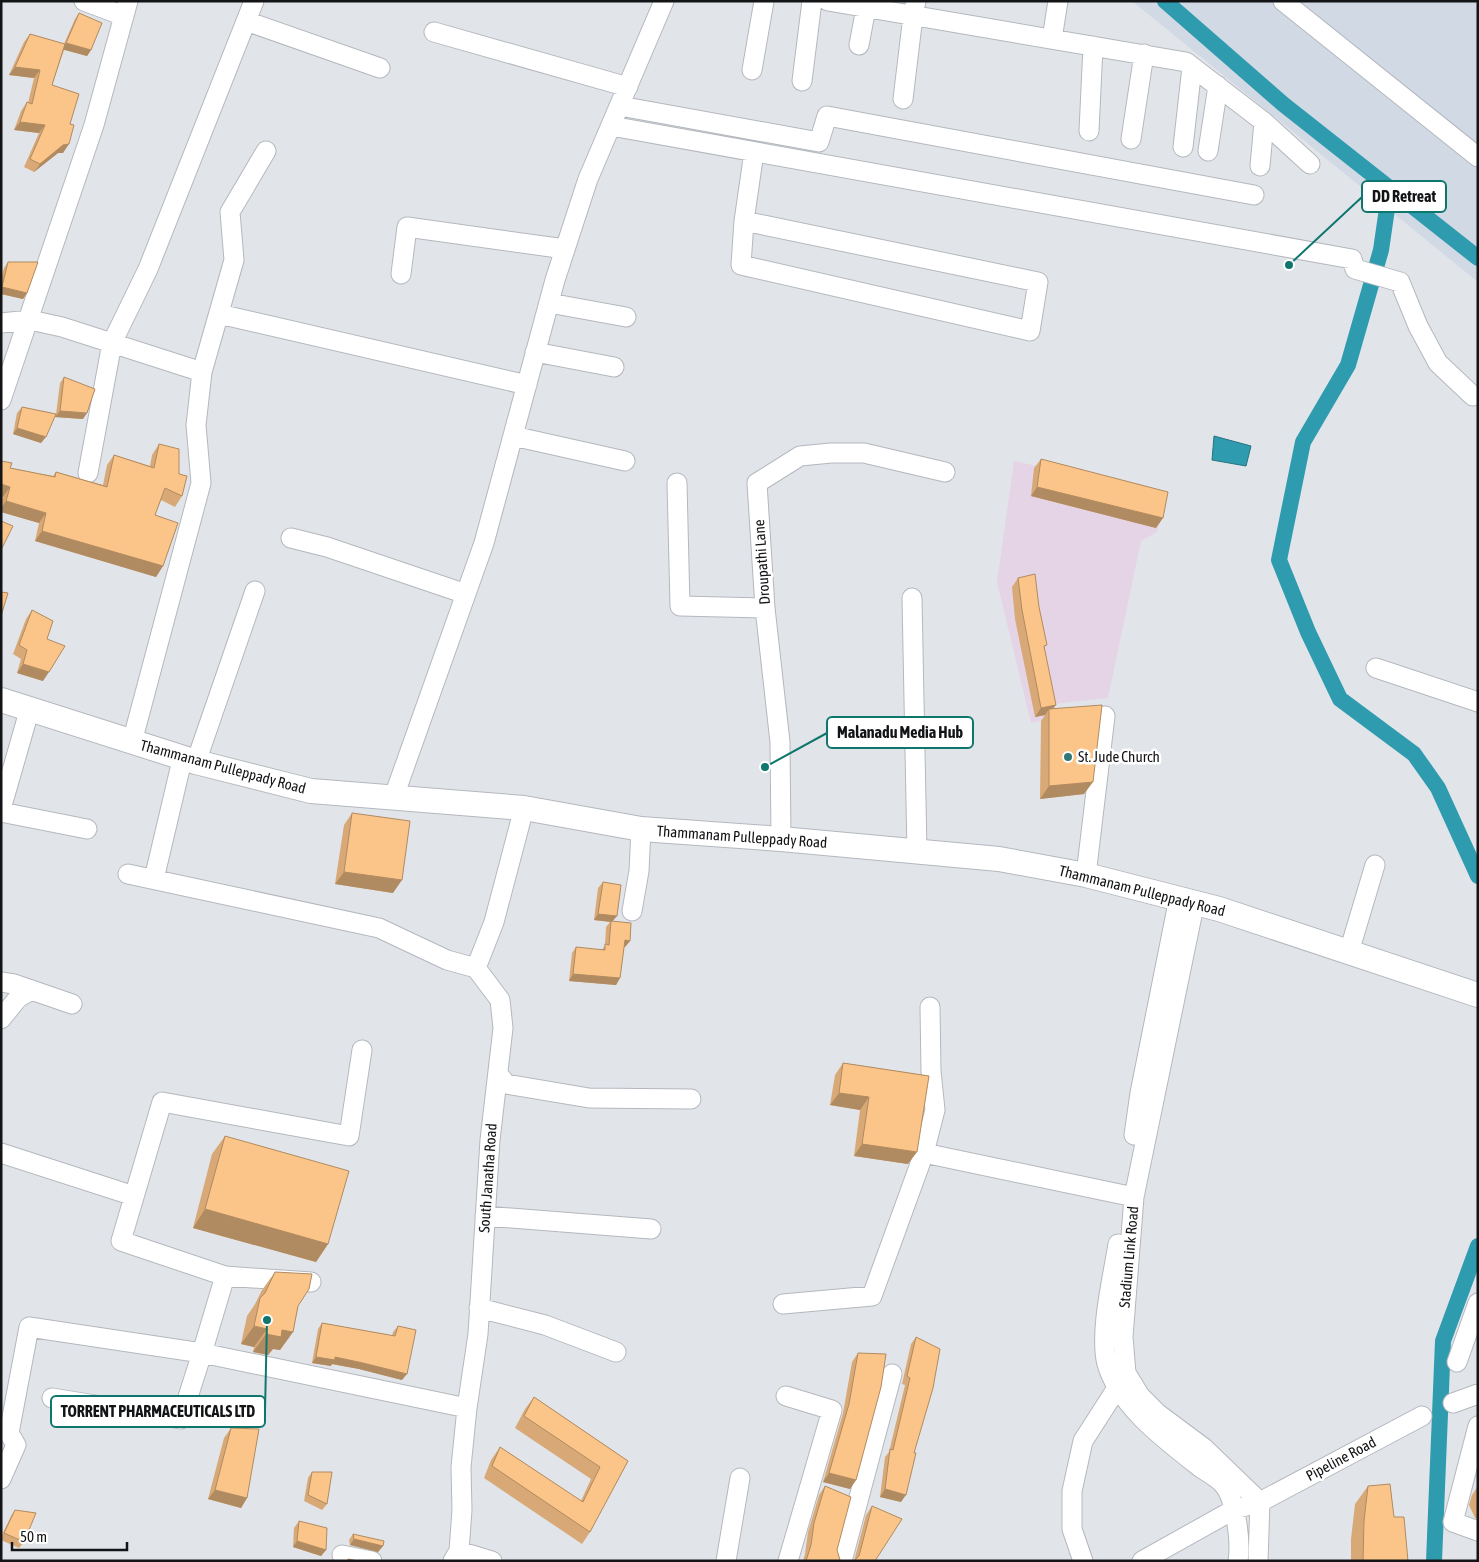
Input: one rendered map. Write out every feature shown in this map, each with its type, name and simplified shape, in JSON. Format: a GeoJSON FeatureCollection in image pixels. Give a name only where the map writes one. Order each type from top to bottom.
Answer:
{"type":"FeatureCollection","features":[{"type":"Feature","properties":{"kind":"main road","name":"Thammanam Pulleppady Road"},"geometry":{"type":"LineString","coordinates":[[1,700],[132,742],[311,791],[524,808],[641,829],[781,839],[999,859],[1086,876],[1187,900],[1478,995]]}},
{"type":"Feature","properties":{"kind":"street"},"geometry":{"type":"LineString","coordinates":[[1,400],[30,320],[94,126],[126,9],[84,1]]}},
{"type":"Feature","properties":{"kind":"street"},"geometry":{"type":"LineString","coordinates":[[88,473],[112,343],[148,270],[254,1]]}},
{"type":"Feature","properties":{"kind":"street"},"geometry":{"type":"LineString","coordinates":[[393,799],[484,544],[564,249],[588,179],[664,1]]}},
{"type":"Feature","properties":{"kind":"street"},"geometry":{"type":"LineString","coordinates":[[752,70],[764,1]]}},
{"type":"Feature","properties":{"kind":"street"},"geometry":{"type":"LineString","coordinates":[[802,81],[812,1]]}},
{"type":"Feature","properties":{"kind":"street"},"geometry":{"type":"LineString","coordinates":[[828,1],[869,6],[915,8],[1052,39],[1186,62],[1264,122],[1310,164]]}},
{"type":"Feature","properties":{"kind":"street"},"geometry":{"type":"LineString","coordinates":[[1052,39],[1058,1]]}},
{"type":"Feature","properties":{"kind":"street"},"geometry":{"type":"LineString","coordinates":[[1283,1],[1478,157]]}},
{"type":"Feature","properties":{"kind":"street"},"geometry":{"type":"LineString","coordinates":[[859,45],[869,6]]}},
{"type":"Feature","properties":{"kind":"street"},"geometry":{"type":"LineString","coordinates":[[903,99],[915,8]]}},
{"type":"Feature","properties":{"kind":"street"},"geometry":{"type":"LineString","coordinates":[[246,20],[380,68]]}},
{"type":"Feature","properties":{"kind":"street"},"geometry":{"type":"LineString","coordinates":[[434,32],[628,87]]}},
{"type":"Feature","properties":{"kind":"street"},"geometry":{"type":"LineString","coordinates":[[1089,131],[1093,46]]}},
{"type":"Feature","properties":{"kind":"street"},"geometry":{"type":"LineString","coordinates":[[1132,139],[1144,54]]}},
{"type":"Feature","properties":{"kind":"street"},"geometry":{"type":"LineString","coordinates":[[1183,146],[1192,67]]}},
{"type":"Feature","properties":{"kind":"street"},"geometry":{"type":"LineString","coordinates":[[1208,152],[1218,86]]}},
{"type":"Feature","properties":{"kind":"street"},"geometry":{"type":"LineString","coordinates":[[620,106],[819,142],[827,116],[1254,195]]}},
{"type":"Feature","properties":{"kind":"street"},"geometry":{"type":"LineString","coordinates":[[1260,166],[1264,122]]}},
{"type":"Feature","properties":{"kind":"street"},"geometry":{"type":"LineString","coordinates":[[611,126],[1352,259],[1355,269],[1400,282],[1418,326],[1438,363],[1473,396]]}},
{"type":"Feature","properties":{"kind":"street"},"geometry":{"type":"LineString","coordinates":[[132,742],[202,483],[196,425],[202,372],[234,260],[230,212],[266,150]]}},
{"type":"Feature","properties":{"kind":"street"},"geometry":{"type":"LineString","coordinates":[[744,220],[1038,282],[1030,331],[741,265],[744,220],[754,152]]}},
{"type":"Feature","properties":{"kind":"street"},"geometry":{"type":"LineString","coordinates":[[400,274],[407,227],[564,249]]}},
{"type":"Feature","properties":{"kind":"street"},"geometry":{"type":"LineString","coordinates":[[549,303],[626,317]]}},
{"type":"Feature","properties":{"kind":"street"},"geometry":{"type":"LineString","coordinates":[[219,314],[527,385]]}},
{"type":"Feature","properties":{"kind":"street"},"geometry":{"type":"LineString","coordinates":[[1,323],[30,320],[62,327],[202,372]]}},
{"type":"Feature","properties":{"kind":"street"},"geometry":{"type":"LineString","coordinates":[[535,352],[614,367]]}},
{"type":"Feature","properties":{"kind":"street"},"geometry":{"type":"LineString","coordinates":[[513,436],[625,461]]}},
{"type":"Feature","properties":{"kind":"street","name":"Droupathi Lane"},"geometry":{"type":"LineString","coordinates":[[781,839],[780,742],[765,608],[757,483],[800,456],[831,453],[864,453],[945,472]]}},
{"type":"Feature","properties":{"kind":"street"},"geometry":{"type":"LineString","coordinates":[[677,483],[680,606],[765,608]]}},
{"type":"Feature","properties":{"kind":"street"},"geometry":{"type":"LineString","coordinates":[[291,538],[327,547],[466,594]]}},
{"type":"Feature","properties":{"kind":"street"},"geometry":{"type":"LineString","coordinates":[[154,880],[190,759],[255,591]]}},
{"type":"Feature","properties":{"kind":"street"},"geometry":{"type":"LineString","coordinates":[[912,598],[917,852]]}},
{"type":"Feature","properties":{"kind":"street"},"geometry":{"type":"LineString","coordinates":[[1376,668],[1478,702]]}},
{"type":"Feature","properties":{"kind":"street"},"geometry":{"type":"LineString","coordinates":[[30,708],[1,810],[87,829]]}},
{"type":"Feature","properties":{"kind":"street"},"geometry":{"type":"LineString","coordinates":[[1086,876],[1105,716]]}},
{"type":"Feature","properties":{"kind":"street"},"geometry":{"type":"LineString","coordinates":[[128,874],[379,928],[447,960],[476,968],[494,922],[524,808]]}},
{"type":"Feature","properties":{"kind":"street"},"geometry":{"type":"LineString","coordinates":[[632,911],[639,871],[641,829]]}},
{"type":"Feature","properties":{"kind":"street"},"geometry":{"type":"LineString","coordinates":[[1349,952],[1375,865]]}},
{"type":"Feature","properties":{"kind":"street","name":"Stadium Link Road"},"geometry":{"type":"LineString","coordinates":[[1187,900],[1140,1093],[1130,1196],[1123,1337],[1126,1373],[1140,1396],[1156,1413],[1204,1448],[1260,1502]]}},
{"type":"Feature","properties":{"kind":"street","name":"South Janatha Road"},"geometry":{"type":"LineString","coordinates":[[456,1556],[462,1510],[462,1467],[467,1408],[479,1308],[490,1140],[503,1028],[500,1000],[476,968]]}},
{"type":"Feature","properties":{"kind":"street"},"geometry":{"type":"LineString","coordinates":[[1,982],[32,990],[72,1004]]}},
{"type":"Feature","properties":{"kind":"street"},"geometry":{"type":"LineString","coordinates":[[1,1019],[18,998],[32,990]]}},
{"type":"Feature","properties":{"kind":"street"},"geometry":{"type":"LineString","coordinates":[[783,1304],[872,1296],[924,1153],[935,1110],[931,1071],[930,1007]]}},
{"type":"Feature","properties":{"kind":"street"},"geometry":{"type":"LineString","coordinates":[[312,1282],[225,1276],[120,1241],[162,1102],[349,1136],[362,1050]]}},
{"type":"Feature","properties":{"kind":"street"},"geometry":{"type":"LineString","coordinates":[[499,1075],[506,1084],[589,1098],[691,1099]]}},
{"type":"Feature","properties":{"kind":"street"},"geometry":{"type":"LineString","coordinates":[[1,1153],[134,1196]]}},
{"type":"Feature","properties":{"kind":"street"},"geometry":{"type":"LineString","coordinates":[[924,1153],[1130,1196]]}},
{"type":"Feature","properties":{"kind":"street","name":"Stadium Link Road"},"geometry":{"type":"LineString","coordinates":[[1130,1196],[1104,1337],[1107,1363],[1117,1388],[1133,1409],[1196,1465],[1223,1484],[1235,1509],[1238,1561]]}},
{"type":"Feature","properties":{"kind":"street"},"geometry":{"type":"LineString","coordinates":[[485,1216],[651,1229]]}},
{"type":"Feature","properties":{"kind":"street"},"geometry":{"type":"LineString","coordinates":[[52,1398],[181,1419],[225,1276]]}},
{"type":"Feature","properties":{"kind":"street"},"geometry":{"type":"LineString","coordinates":[[1457,1362],[1478,1303]]}},
{"type":"Feature","properties":{"kind":"street"},"geometry":{"type":"LineString","coordinates":[[479,1308],[545,1325],[616,1352]]}},
{"type":"Feature","properties":{"kind":"street"},"geometry":{"type":"LineString","coordinates":[[1,1480],[16,1445],[5,1432],[29,1327],[202,1353],[467,1408]]}},
{"type":"Feature","properties":{"kind":"street"},"geometry":{"type":"LineString","coordinates":[[842,1561],[892,1374]]}},
{"type":"Feature","properties":{"kind":"street"},"geometry":{"type":"LineString","coordinates":[[1082,1561],[1072,1529],[1072,1491],[1083,1441],[1117,1388]]}},
{"type":"Feature","properties":{"kind":"street"},"geometry":{"type":"LineString","coordinates":[[1453,1403],[1478,1394]]}},
{"type":"Feature","properties":{"kind":"street"},"geometry":{"type":"LineString","coordinates":[[786,1396],[832,1410],[788,1561]]}},
{"type":"Feature","properties":{"kind":"street","name":"Pipeline Road"},"geometry":{"type":"LineString","coordinates":[[1235,1509],[1260,1502],[1422,1416]]}},
{"type":"Feature","properties":{"kind":"street"},"geometry":{"type":"LineString","coordinates":[[1478,1426],[1452,1522],[1478,1531]]}},
{"type":"Feature","properties":{"kind":"street"},"geometry":{"type":"LineString","coordinates":[[726,1561],[740,1478]]}},
{"type":"Feature","properties":{"kind":"street"},"geometry":{"type":"LineString","coordinates":[[1258,1561],[1260,1502]]}},
{"type":"Feature","properties":{"kind":"street"},"geometry":{"type":"LineString","coordinates":[[1142,1561],[1235,1509]]}},
{"type":"Feature","properties":{"kind":"street"},"geometry":{"type":"LineString","coordinates":[[1446,1530],[1478,1543]]}},
{"type":"Feature","properties":{"kind":"street"},"geometry":{"type":"LineString","coordinates":[[342,1555],[372,1561]]}},
{"type":"Feature","properties":{"kind":"street"},"geometry":{"type":"LineString","coordinates":[[456,1556],[492,1561]]}},
{"type":"Feature","properties":{"kind":"shaded area"},"geometry":{"type":"Polygon","coordinates":[[[1132,1],[1478,1],[1478,282],[1132,1]]]}},
{"type":"Feature","properties":{"kind":"shaded area"},"geometry":{"type":"Polygon","coordinates":[[[1014,461],[1141,488],[1167,496],[1157,532],[1141,541],[1108,698],[1054,704],[1055,714],[1049,719],[1031,723],[997,582],[1014,461]]]}},
{"type":"Feature","properties":{"kind":"water"},"geometry":{"type":"Polygon","coordinates":[[[1214,436],[1251,446],[1246,466],[1212,460],[1214,436]]]}},
{"type":"Feature","properties":{"kind":"building"},"geometry":{"type":"Polygon","coordinates":[[[79,13],[102,23],[91,50],[66,43],[79,13]]]}},
{"type":"Feature","properties":{"kind":"building"},"geometry":{"type":"Polygon","coordinates":[[[30,34],[65,44],[52,85],[79,94],[70,124],[74,125],[69,144],[63,145],[40,164],[30,159],[45,125],[20,122],[27,102],[32,104],[40,70],[15,67],[30,34]]]}},
{"type":"Feature","properties":{"kind":"building"},"geometry":{"type":"Polygon","coordinates":[[[8,262],[38,262],[27,293],[2,287],[8,262]]]}},
{"type":"Feature","properties":{"kind":"building"},"geometry":{"type":"Polygon","coordinates":[[[64,377],[95,389],[87,413],[60,411],[64,377]]]}},
{"type":"Feature","properties":{"kind":"building"},"geometry":{"type":"Polygon","coordinates":[[[22,407],[56,414],[46,437],[17,428],[22,407]]]}},
{"type":"Feature","properties":{"kind":"building"},"geometry":{"type":"Polygon","coordinates":[[[159,444],[179,449],[179,474],[187,476],[182,496],[165,488],[155,515],[178,523],[163,566],[42,531],[46,513],[6,501],[10,487],[1,484],[1,461],[12,463],[10,468],[55,477],[56,472],[107,487],[114,455],[154,468],[159,444]]]}},
{"type":"Feature","properties":{"kind":"building"},"geometry":{"type":"Polygon","coordinates":[[[1041,459],[1168,492],[1163,518],[1037,487],[1041,459]]]}},
{"type":"Feature","properties":{"kind":"building"},"geometry":{"type":"Polygon","coordinates":[[[1,521],[13,526],[1,550],[1,521]]]}},
{"type":"Feature","properties":{"kind":"building"},"geometry":{"type":"Polygon","coordinates":[[[1035,574],[1039,607],[1047,645],[1044,646],[1056,705],[1041,708],[1022,610],[1018,578],[1035,574]]]}},
{"type":"Feature","properties":{"kind":"building"},"geometry":{"type":"Polygon","coordinates":[[[1,592],[8,593],[1,616],[1,592]]]}},
{"type":"Feature","properties":{"kind":"building"},"geometry":{"type":"Polygon","coordinates":[[[32,610],[53,621],[47,639],[65,646],[49,672],[23,664],[27,650],[19,645],[32,610]]]}},
{"type":"Feature","properties":{"kind":"building","name":"St. Jude Church"},"geometry":{"type":"Polygon","coordinates":[[[1102,705],[1093,782],[1049,786],[1049,709],[1102,705]]]}},
{"type":"Feature","properties":{"kind":"building"},"geometry":{"type":"Polygon","coordinates":[[[352,813],[410,821],[402,880],[344,872],[352,813]]]}},
{"type":"Feature","properties":{"kind":"building"},"geometry":{"type":"Polygon","coordinates":[[[603,882],[621,885],[617,916],[598,914],[603,882]]]}},
{"type":"Feature","properties":{"kind":"building"},"geometry":{"type":"Polygon","coordinates":[[[611,921],[631,923],[630,941],[625,940],[620,978],[573,974],[576,947],[605,950],[605,944],[609,945],[611,921]]]}},
{"type":"Feature","properties":{"kind":"building"},"geometry":{"type":"Polygon","coordinates":[[[843,1063],[929,1076],[917,1152],[862,1144],[869,1097],[839,1093],[843,1063]]]}},
{"type":"Feature","properties":{"kind":"building"},"geometry":{"type":"Polygon","coordinates":[[[225,1136],[349,1171],[328,1244],[205,1209],[225,1136]]]}},
{"type":"Feature","properties":{"kind":"building"},"geometry":{"type":"Polygon","coordinates":[[[275,1272],[312,1274],[309,1289],[298,1306],[293,1332],[282,1330],[281,1337],[266,1334],[267,1329],[254,1326],[260,1298],[265,1293],[275,1272]]]}},
{"type":"Feature","properties":{"kind":"building"},"geometry":{"type":"Polygon","coordinates":[[[322,1323],[395,1336],[398,1326],[416,1330],[407,1374],[335,1357],[335,1360],[316,1357],[322,1323]]]}},
{"type":"Feature","properties":{"kind":"building"},"geometry":{"type":"Polygon","coordinates":[[[916,1337],[940,1349],[933,1388],[914,1453],[916,1453],[906,1495],[885,1489],[890,1449],[893,1450],[910,1378],[907,1376],[916,1337]]]}},
{"type":"Feature","properties":{"kind":"building"},"geometry":{"type":"Polygon","coordinates":[[[858,1353],[886,1354],[881,1387],[856,1480],[829,1473],[849,1404],[858,1353]]]}},
{"type":"Feature","properties":{"kind":"building"},"geometry":{"type":"Polygon","coordinates":[[[534,1397],[628,1461],[590,1532],[492,1466],[500,1447],[583,1502],[600,1467],[524,1416],[534,1397]]]}},
{"type":"Feature","properties":{"kind":"building"},"geometry":{"type":"Polygon","coordinates":[[[231,1428],[259,1429],[247,1498],[215,1490],[231,1428]]]}},
{"type":"Feature","properties":{"kind":"building"},"geometry":{"type":"Polygon","coordinates":[[[312,1472],[332,1472],[327,1504],[308,1495],[312,1472]]]}},
{"type":"Feature","properties":{"kind":"building"},"geometry":{"type":"Polygon","coordinates":[[[1390,1484],[1394,1517],[1404,1517],[1408,1561],[1363,1561],[1364,1521],[1368,1486],[1390,1484]]]}},
{"type":"Feature","properties":{"kind":"building"},"geometry":{"type":"Polygon","coordinates":[[[825,1486],[851,1497],[837,1550],[841,1561],[806,1561],[811,1545],[814,1523],[825,1486]]]}},
{"type":"Feature","properties":{"kind":"building"},"geometry":{"type":"Polygon","coordinates":[[[872,1506],[902,1519],[875,1561],[854,1561],[859,1556],[872,1506]]]}},
{"type":"Feature","properties":{"kind":"building"},"geometry":{"type":"Polygon","coordinates":[[[15,1510],[36,1513],[24,1542],[4,1533],[15,1510]]]}},
{"type":"Feature","properties":{"kind":"building"},"geometry":{"type":"Polygon","coordinates":[[[299,1521],[327,1528],[326,1550],[297,1541],[299,1521]]]}},
{"type":"Feature","properties":{"kind":"building"},"geometry":{"type":"Polygon","coordinates":[[[353,1534],[384,1541],[383,1546],[354,1539],[353,1534]]]}},
{"type":"Feature","properties":{"kind":"waterway"},"geometry":{"type":"LineString","coordinates":[[1165,1],[1283,104],[1478,258]]}},
{"type":"Feature","properties":{"kind":"waterway"},"geometry":{"type":"LineString","coordinates":[[1390,188],[1381,250],[1348,365],[1303,442],[1279,560],[1308,632],[1340,699],[1414,754],[1438,788],[1478,876]]}},
{"type":"Feature","properties":{"kind":"waterway"},"geometry":{"type":"LineString","coordinates":[[1434,1561],[1443,1341],[1478,1246]]}},
{"type":"Feature","properties":{"kind":"place","name":"DD Retreat"},"geometry":{"type":"Point","coordinates":[1289,265]}},
{"type":"Feature","properties":{"kind":"place","name":"St. Jude Church"},"geometry":{"type":"Point","coordinates":[1068,757]}},
{"type":"Feature","properties":{"kind":"place","name":"Malanadu Media Hub"},"geometry":{"type":"Point","coordinates":[765,767]}},
{"type":"Feature","properties":{"kind":"place","name":"TORRENT PHARMACEUTICALS LTD"},"geometry":{"type":"Point","coordinates":[267,1320]}}]}
